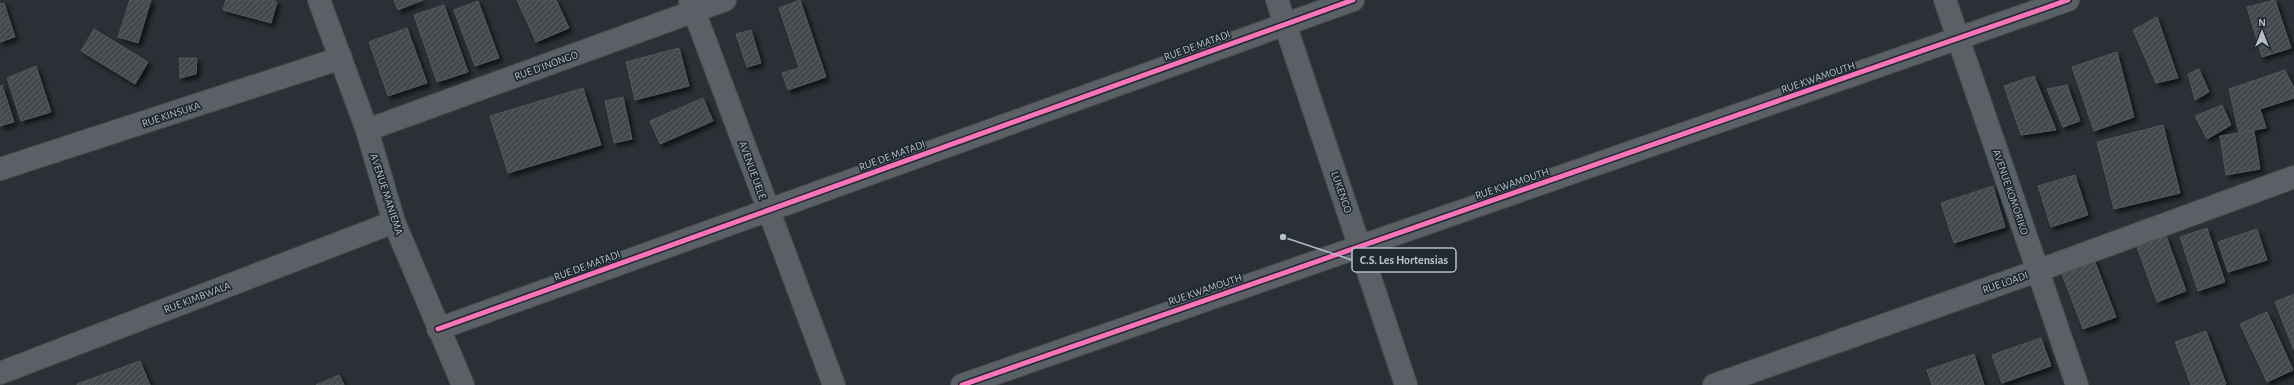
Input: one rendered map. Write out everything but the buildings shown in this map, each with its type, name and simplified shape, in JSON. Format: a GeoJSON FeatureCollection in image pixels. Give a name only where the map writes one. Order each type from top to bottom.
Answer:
{"type":"FeatureCollection","features":[{"type":"Feature","properties":{"kind":"street","name":"AVENUE MANIEMA"},"geometry":{"type":"LineString","coordinates":[[319,0],[367,130],[394,222],[462,385]]}},
{"type":"Feature","properties":{"kind":"street","name":"RUE D'INONGO"},"geometry":{"type":"LineString","coordinates":[[367,130],[692,5],[725,0]]}},
{"type":"Feature","properties":{"kind":"street","name":"LUKENGO"},"geometry":{"type":"LineString","coordinates":[[1277,0],[1406,385]]}},
{"type":"Feature","properties":{"kind":"street","name":"RUE DE MATADI"},"geometry":{"type":"LineString","coordinates":[[438,329],[1285,23],[1353,0]]}},
{"type":"Feature","properties":{"kind":"street","name":"AVENUE KOMORIKO"},"geometry":{"type":"LineString","coordinates":[[1946,0],[2076,385]]}},
{"type":"Feature","properties":{"kind":"street","name":"RUE KWAMOUTH"},"geometry":{"type":"LineString","coordinates":[[962,385],[2068,0]]}},
{"type":"Feature","properties":{"kind":"street","name":"AVENUE UELE"},"geometry":{"type":"LineString","coordinates":[[692,5],[834,385]]}},
{"type":"Feature","properties":{"kind":"street","name":"RUE KINSUKA"},"geometry":{"type":"LineString","coordinates":[[0,169],[341,58]]}},
{"type":"Feature","properties":{"kind":"street","name":"RUE LOADI"},"geometry":{"type":"LineString","coordinates":[[1714,385],[2037,271],[2294,177]]}},
{"type":"Feature","properties":{"kind":"street","name":"RUE KIMBWALA"},"geometry":{"type":"LineString","coordinates":[[0,373],[394,222]]}},
{"type":"Feature","properties":{"kind":"cycle path"},"geometry":{"type":"LineString","coordinates":[[438,329],[1353,0]]}},
{"type":"Feature","properties":{"kind":"cycle path"},"geometry":{"type":"LineString","coordinates":[[962,385],[2068,0]]}},
{"type":"Feature","properties":{"kind":"place","name":"C.S. Les Hortensias"},"geometry":{"type":"Point","coordinates":[1283,237]}}]}
